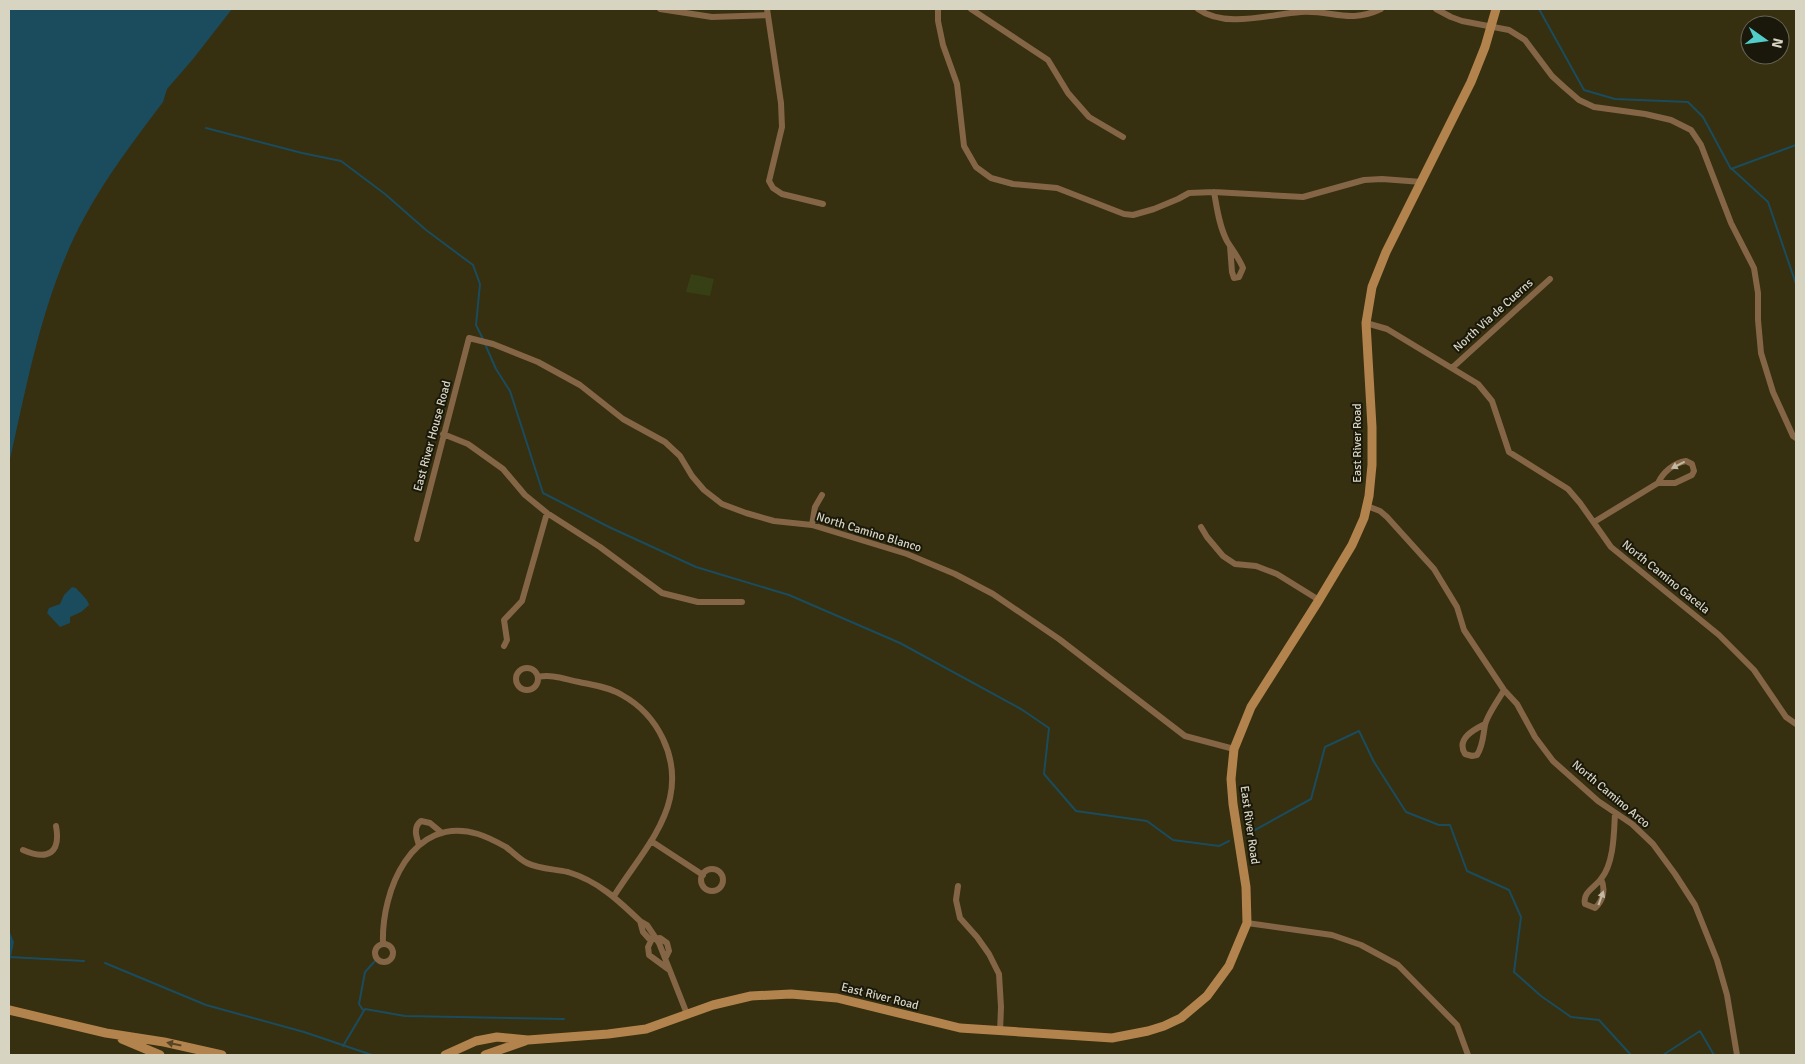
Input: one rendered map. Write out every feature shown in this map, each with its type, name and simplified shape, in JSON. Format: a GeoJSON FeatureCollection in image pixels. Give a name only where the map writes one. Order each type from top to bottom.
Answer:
{"type":"FeatureCollection","features":[{"type":"Feature","properties":{"kind":"street"},"geometry":{"type":"LineString","coordinates":[[660,9],[712,17],[768,12],[781,103],[782,127],[769,181],[773,188],[782,194],[823,204]]}},
{"type":"Feature","properties":{"kind":"street"},"geometry":{"type":"LineString","coordinates":[[938,9],[938,20],[943,45],[957,84],[964,146],[976,166],[991,178],[1013,184],[1057,188],[1124,214],[1132,215],[1178,199],[1189,193],[1214,192],[1303,197],[1364,180],[1382,179],[1422,182]]}},
{"type":"Feature","properties":{"kind":"street"},"geometry":{"type":"LineString","coordinates":[[971,9],[1048,60],[1068,93],[1089,117],[1123,138]]}},
{"type":"Feature","properties":{"kind":"street"},"geometry":{"type":"LineString","coordinates":[[1198,9],[1220,18],[1245,19],[1302,12],[1352,17],[1381,9]]}},
{"type":"Feature","properties":{"kind":"street"},"geometry":{"type":"LineString","coordinates":[[1436,9],[1451,17],[1509,30],[1525,40],[1552,76],[1579,100],[1594,108],[1646,114],[1691,130],[1701,145],[1731,223],[1754,268],[1758,293],[1761,353],[1773,392],[1793,436],[1796,438]]}},
{"type":"Feature","properties":{"kind":"street","name":"East River Road"},"geometry":{"type":"LineString","coordinates":[[444,1055],[476,1041],[497,1037],[528,1040],[646,1029],[713,1005],[751,996],[791,994],[837,998],[960,1028],[1112,1038],[1164,1026],[1181,1018],[1208,996],[1229,966],[1247,923],[1246,887],[1233,804],[1234,749],[1251,707],[1352,544],[1367,506],[1372,465],[1372,440],[1366,323],[1372,287],[1386,252],[1471,82],[1496,9]]}},
{"type":"Feature","properties":{"kind":"street"},"geometry":{"type":"LineString","coordinates":[[1214,192],[1220,224],[1230,246]]}},
{"type":"Feature","properties":{"kind":"street","name":"North Via de Cuerns"},"geometry":{"type":"LineString","coordinates":[[1452,368],[1550,279]]}},
{"type":"Feature","properties":{"kind":"street","name":"North Camino Gacela"},"geometry":{"type":"LineString","coordinates":[[1366,323],[1387,329],[1478,384],[1492,401],[1510,452],[1568,489],[1611,547],[1722,637],[1754,670],[1786,717],[1796,724]]}},
{"type":"Feature","properties":{"kind":"street","name":"East River House Road"},"geometry":{"type":"LineString","coordinates":[[417,539],[469,338]]}},
{"type":"Feature","properties":{"kind":"street","name":"North Camino Blanco"},"geometry":{"type":"LineString","coordinates":[[469,338],[493,344],[538,362],[580,385],[623,419],[664,442],[680,456],[692,476],[704,490],[722,504],[774,521],[812,525],[906,554],[964,579],[993,594],[1059,639],[1185,736],[1234,749]]}},
{"type":"Feature","properties":{"kind":"street"},"geometry":{"type":"LineString","coordinates":[[443,434],[468,444],[503,469],[525,495],[547,513],[600,547],[662,593],[698,602],[742,602]]}},
{"type":"Feature","properties":{"kind":"street"},"geometry":{"type":"LineString","coordinates":[[1594,522],[1658,483],[1664,472],[1678,463],[1686,461],[1692,464],[1694,471],[1692,475],[1675,483],[1658,483]]}},
{"type":"Feature","properties":{"kind":"street"},"geometry":{"type":"LineString","coordinates":[[812,525],[815,507],[822,494]]}},
{"type":"Feature","properties":{"kind":"street","name":"North Camino Arco"},"geometry":{"type":"LineString","coordinates":[[1367,506],[1380,511],[1387,517],[1434,569],[1457,607],[1464,630],[1504,690],[1517,704],[1535,736],[1554,760],[1598,801],[1632,824],[1653,844],[1675,874],[1695,905],[1717,960],[1737,1055]]}},
{"type":"Feature","properties":{"kind":"street"},"geometry":{"type":"LineString","coordinates":[[504,646],[507,640],[504,620],[522,601],[547,513]]}},
{"type":"Feature","properties":{"kind":"street"},"geometry":{"type":"LineString","coordinates":[[1201,527],[1207,538],[1223,556],[1235,564],[1256,566],[1277,574],[1319,600]]}},
{"type":"Feature","properties":{"kind":"street"},"geometry":{"type":"LineString","coordinates":[[538,677],[549,675],[609,689],[634,702],[661,733],[667,749],[672,782],[666,812],[650,841],[614,896]]}},
{"type":"Feature","properties":{"kind":"street"},"geometry":{"type":"LineString","coordinates":[[1485,724],[1470,732],[1463,741],[1462,746],[1465,754],[1477,755],[1482,745],[1485,724],[1504,690]]}},
{"type":"Feature","properties":{"kind":"street"},"geometry":{"type":"LineString","coordinates":[[1601,879],[1613,848],[1615,813]]}},
{"type":"Feature","properties":{"kind":"street"},"geometry":{"type":"LineString","coordinates":[[419,845],[416,833],[418,823],[421,821],[430,823],[442,833]]}},
{"type":"Feature","properties":{"kind":"street"},"geometry":{"type":"LineString","coordinates":[[23,850],[45,855],[52,853],[57,841],[56,826]]}},
{"type":"Feature","properties":{"kind":"street"},"geometry":{"type":"LineString","coordinates":[[383,944],[384,912],[391,889],[400,871],[419,845],[425,840],[442,833],[464,831],[490,838],[529,864],[575,874],[614,896],[640,921],[643,932],[654,939],[664,940],[668,944],[669,951],[666,956],[687,1014]]}},
{"type":"Feature","properties":{"kind":"street"},"geometry":{"type":"LineString","coordinates":[[650,841],[703,874]]}},
{"type":"Feature","properties":{"kind":"street"},"geometry":{"type":"LineString","coordinates":[[958,886],[956,900],[960,918],[989,954],[999,974],[1000,1032]]}},
{"type":"Feature","properties":{"kind":"street"},"geometry":{"type":"LineString","coordinates":[[1247,923],[1332,934],[1398,965],[1457,1025],[1468,1055]]}},
{"type":"Feature","properties":{"kind":"street"},"geometry":{"type":"LineString","coordinates":[[654,939],[648,947],[650,955],[670,970]]}},
{"type":"Feature","properties":{"kind":"street"},"geometry":{"type":"LineString","coordinates":[[9,1010],[106,1033],[164,1042],[222,1055]]}},
{"type":"Feature","properties":{"kind":"street"},"geometry":{"type":"LineString","coordinates":[[106,1033],[160,1055]]}},
{"type":"Feature","properties":{"kind":"street","name":"East River Road"},"geometry":{"type":"LineString","coordinates":[[485,1055],[528,1040]]}},
{"type":"Feature","properties":{"kind":"green space"},"geometry":{"type":"Polygon","coordinates":[[[691,274],[714,279],[710,296],[686,292],[691,274]]]}},
{"type":"Feature","properties":{"kind":"water"},"geometry":{"type":"Polygon","coordinates":[[[9,9],[232,9],[167,89],[163,102],[111,173],[84,218],[70,247],[47,307],[30,369],[9,464],[9,9]]]}},
{"type":"Feature","properties":{"kind":"water"},"geometry":{"type":"Polygon","coordinates":[[[72,587],[76,588],[86,598],[89,605],[81,612],[70,617],[70,623],[60,627],[47,613],[49,608],[60,604],[64,595],[72,587]]]}},
{"type":"Feature","properties":{"kind":"water"},"geometry":{"type":"Polygon","coordinates":[[[9,930],[14,942],[9,966],[9,930]]]}},
{"type":"Feature","properties":{"kind":"waterway"},"geometry":{"type":"LineString","coordinates":[[1539,9],[1584,90],[1615,99],[1688,102],[1703,117],[1731,169],[1796,145]]}},
{"type":"Feature","properties":{"kind":"waterway"},"geometry":{"type":"LineString","coordinates":[[206,128],[341,161],[385,194],[426,230],[473,265],[480,284],[476,325],[483,339]]}},
{"type":"Feature","properties":{"kind":"waterway"},"geometry":{"type":"LineString","coordinates":[[1732,169],[1768,202],[1796,284]]}},
{"type":"Feature","properties":{"kind":"waterway"},"geometry":{"type":"LineString","coordinates":[[485,344],[496,369],[510,391],[543,493],[609,527],[696,567],[789,595],[900,643],[1021,709],[1049,728],[1044,774],[1076,811],[1147,821],[1173,840],[1219,846],[1229,841]]}},
{"type":"Feature","properties":{"kind":"waterway"},"geometry":{"type":"LineString","coordinates":[[1253,831],[1311,799],[1325,747],[1359,731],[1374,762],[1406,812],[1439,825],[1450,825],[1467,871],[1509,890],[1521,917],[1514,972],[1541,996],[1571,1017],[1599,1020],[1631,1055]]}},
{"type":"Feature","properties":{"kind":"waterway"},"geometry":{"type":"LineString","coordinates":[[9,957],[84,961]]}},
{"type":"Feature","properties":{"kind":"waterway"},"geometry":{"type":"LineString","coordinates":[[363,1010],[359,1004],[365,972],[375,961]]}},
{"type":"Feature","properties":{"kind":"waterway"},"geometry":{"type":"LineString","coordinates":[[105,963],[206,1005],[304,1032],[372,1055]]}},
{"type":"Feature","properties":{"kind":"waterway"},"geometry":{"type":"LineString","coordinates":[[343,1046],[365,1009],[405,1016],[564,1019]]}},
{"type":"Feature","properties":{"kind":"waterway"},"geometry":{"type":"LineString","coordinates":[[1663,1055],[1700,1031],[1714,1055]]}}]}
